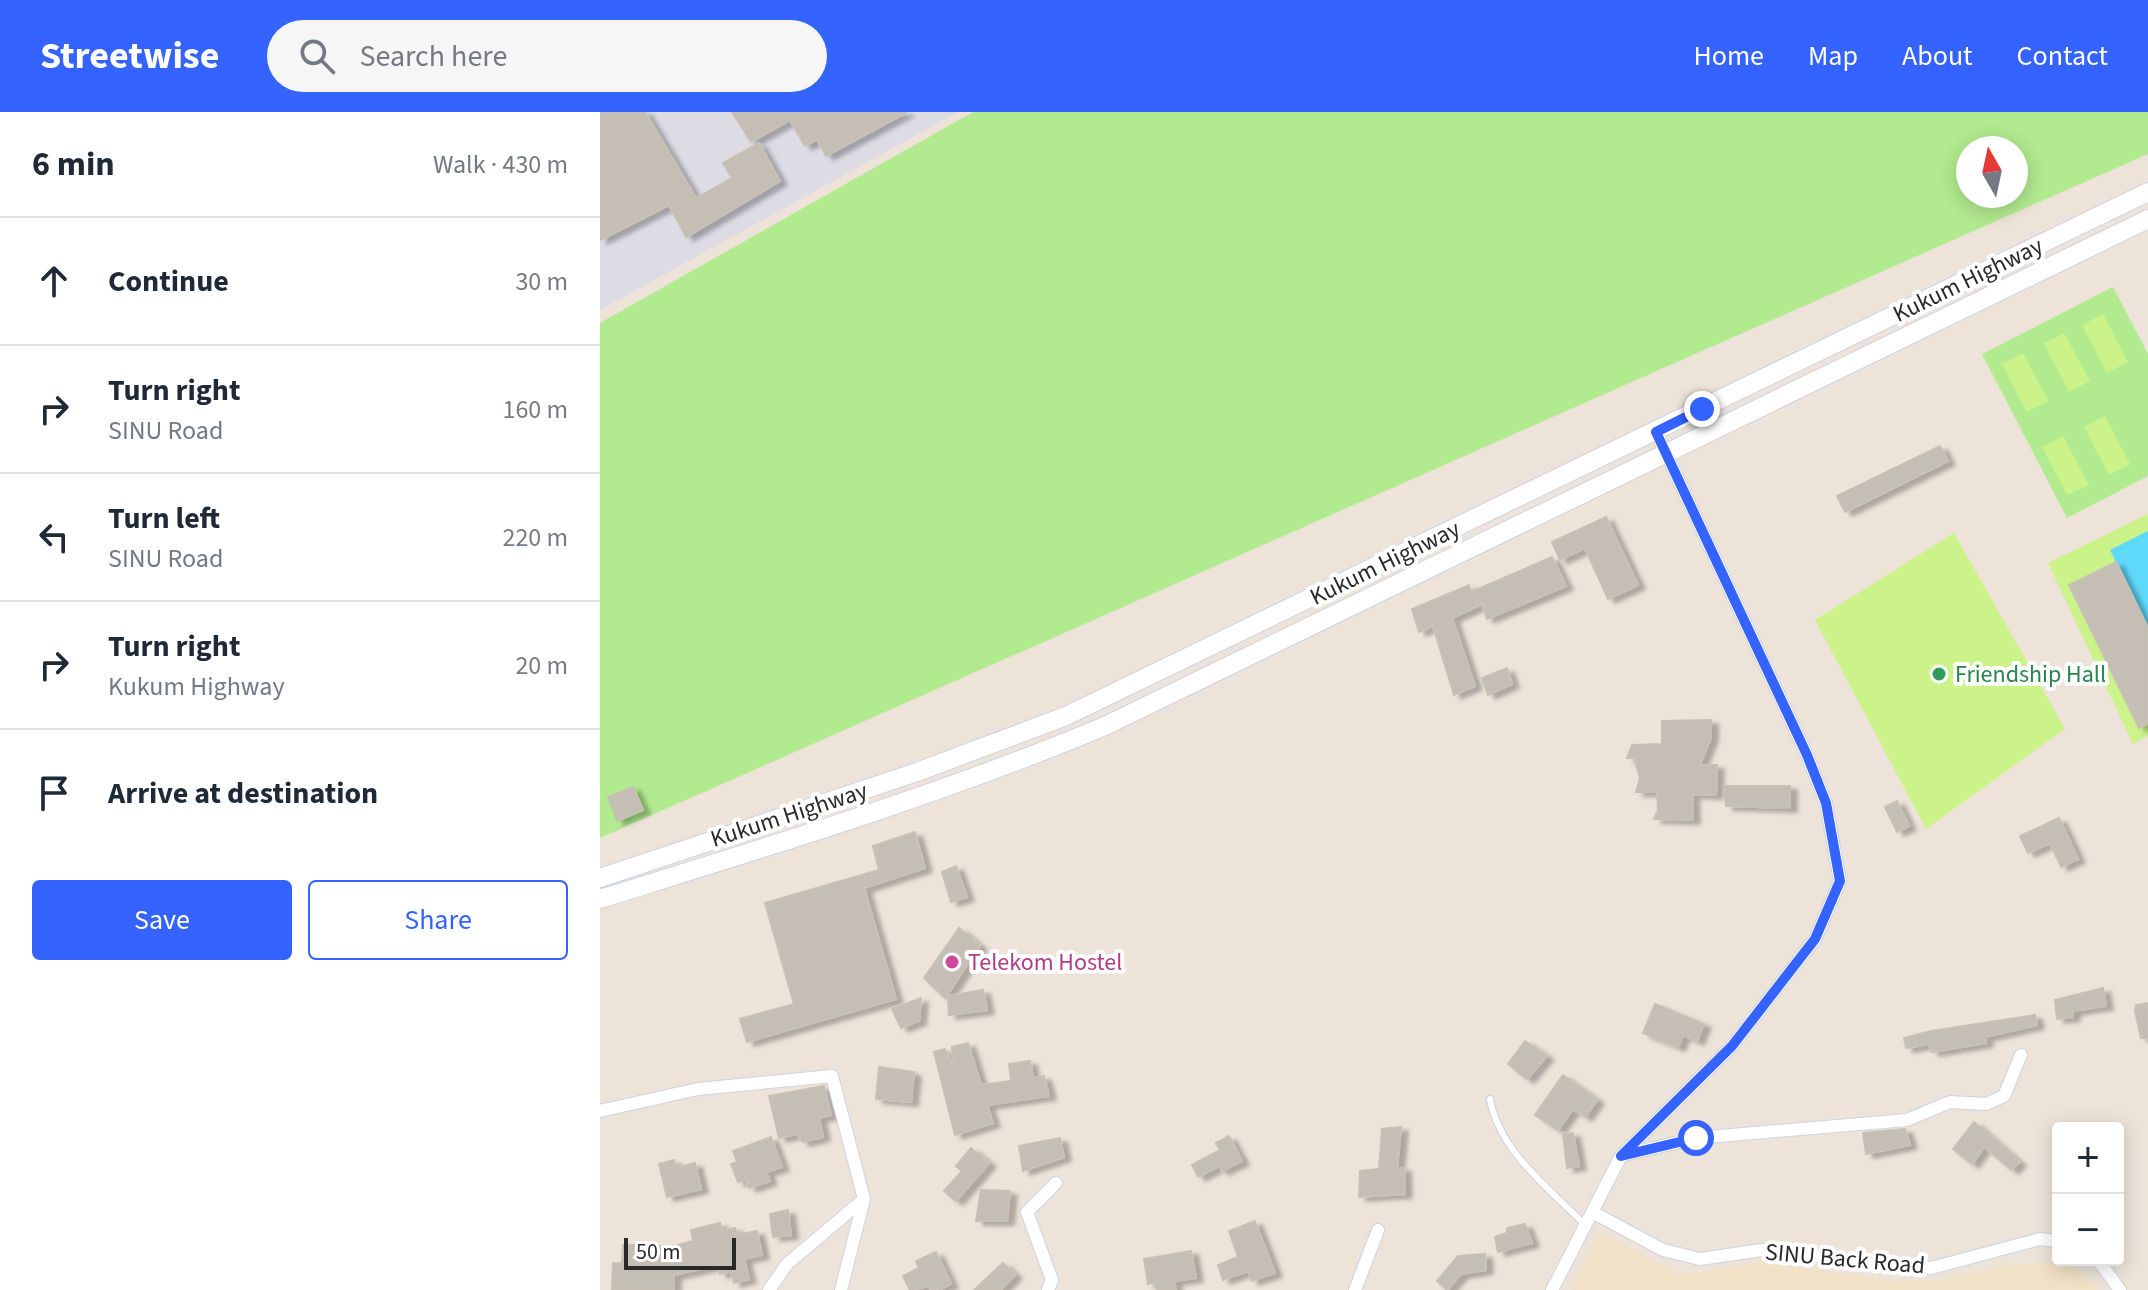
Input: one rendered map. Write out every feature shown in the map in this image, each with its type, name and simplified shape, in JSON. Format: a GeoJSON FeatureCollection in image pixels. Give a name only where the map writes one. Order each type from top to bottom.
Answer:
{"type":"FeatureCollection","features":[{"type":"Feature","properties":{"kind":"main road","name":"Kukum Highway"},"geometry":{"type":"LineString","coordinates":[[600,878],[917,772],[1066,716],[2148,192]]}},
{"type":"Feature","properties":{"kind":"main road","name":"Kukum Highway"},"geometry":{"type":"LineString","coordinates":[[600,899],[864,815],[1079,737],[1174,695],[2148,219]]}},
{"type":"Feature","properties":{"kind":"street"},"geometry":{"type":"LineString","coordinates":[[1552,1290],[1621,1156],[1732,1046],[1815,939],[1840,881],[1826,803],[1807,755],[1656,432]]}},
{"type":"Feature","properties":{"kind":"street"},"geometry":{"type":"LineString","coordinates":[[1621,1156],[1696,1138],[1907,1120],[1950,1102],[1986,1104],[2004,1096],[2021,1055]]}},
{"type":"Feature","properties":{"kind":"street"},"geometry":{"type":"LineString","coordinates":[[600,1111],[698,1089],[832,1076],[864,1199],[841,1290]]}},
{"type":"Feature","properties":{"kind":"street"},"geometry":{"type":"LineString","coordinates":[[1048,1290],[1052,1280],[1027,1212],[1056,1183]]}},
{"type":"Feature","properties":{"kind":"street"},"geometry":{"type":"LineString","coordinates":[[769,1290],[787,1264],[864,1199]]}},
{"type":"Feature","properties":{"kind":"street","name":"SINU Back Road"},"geometry":{"type":"LineString","coordinates":[[1592,1212],[1663,1250],[1700,1259],[1762,1250],[1931,1268],[2040,1239],[2052,1240]]}},
{"type":"Feature","properties":{"kind":"street"},"geometry":{"type":"LineString","coordinates":[[1355,1290],[1378,1230]]}},
{"type":"Feature","properties":{"kind":"street"},"geometry":{"type":"LineString","coordinates":[[2102,1266],[2120,1290]]}},
{"type":"Feature","properties":{"kind":"lane"},"geometry":{"type":"LineString","coordinates":[[1490,1099],[1494,1122],[1511,1148],[1585,1225]]}},
{"type":"Feature","properties":{"kind":"shaded area"},"geometry":{"type":"Polygon","coordinates":[[[600,112],[958,112],[600,310],[600,112]]]}},
{"type":"Feature","properties":{"kind":"shaded area"},"geometry":{"type":"Polygon","coordinates":[[[1599,1233],[1680,1275],[1762,1262],[1892,1281],[1942,1280],[2003,1266],[2052,1262],[2052,1266],[2065,1266],[2082,1273],[2099,1290],[1571,1290],[1599,1233]]]}},
{"type":"Feature","properties":{"kind":"green space"},"geometry":{"type":"Polygon","coordinates":[[[973,112],[2148,112],[2148,154],[2028,207],[2028,136],[1956,136],[1956,208],[2026,208],[600,838],[600,323],[973,112]]]}},
{"type":"Feature","properties":{"kind":"green space"},"geometry":{"type":"Polygon","coordinates":[[[2113,287],[2148,354],[2148,476],[2067,518],[1982,354],[2113,287]]]}},
{"type":"Feature","properties":{"kind":"green space"},"geometry":{"type":"Polygon","coordinates":[[[2103,314],[2128,362],[2107,373],[2082,325],[2103,314]]]}},
{"type":"Feature","properties":{"kind":"green space"},"geometry":{"type":"Polygon","coordinates":[[[2064,333],[2090,381],[2069,392],[2044,343],[2064,333]]]}},
{"type":"Feature","properties":{"kind":"green space"},"geometry":{"type":"Polygon","coordinates":[[[2023,353],[2048,401],[2027,412],[2002,364],[2023,353]]]}},
{"type":"Feature","properties":{"kind":"green space"},"geometry":{"type":"Polygon","coordinates":[[[2105,416],[2130,464],[2109,475],[2084,427],[2105,416]]]}},
{"type":"Feature","properties":{"kind":"green space"},"geometry":{"type":"Polygon","coordinates":[[[2063,436],[2089,485],[2067,495],[2042,447],[2063,436]]]}},
{"type":"Feature","properties":{"kind":"green space"},"geometry":{"type":"Polygon","coordinates":[[[2148,514],[2148,736],[2133,744],[2048,563],[2148,514]]]}},
{"type":"Feature","properties":{"kind":"green space","name":"Friendship Hall"},"geometry":{"type":"Polygon","coordinates":[[[1954,533],[2065,729],[1926,829],[1815,620],[1954,533]]]}},
{"type":"Feature","properties":{"kind":"water"},"geometry":{"type":"Polygon","coordinates":[[[2148,531],[2148,628],[2110,550],[2148,531]]]}},
{"type":"Feature","properties":{"kind":"building"},"geometry":{"type":"Polygon","coordinates":[[[600,112],[645,112],[696,198],[732,178],[723,163],[759,143],[780,181],[686,237],[669,205],[600,240],[600,112]]]}},
{"type":"Feature","properties":{"kind":"building"},"geometry":{"type":"Polygon","coordinates":[[[732,112],[907,112],[826,156],[817,139],[805,146],[790,120],[751,142],[732,112]]]}},
{"type":"Feature","properties":{"kind":"building"},"geometry":{"type":"Polygon","coordinates":[[[1940,446],[1948,461],[1845,512],[1837,496],[1940,446]]]}},
{"type":"Feature","properties":{"kind":"building"},"geometry":{"type":"Polygon","coordinates":[[[1606,517],[1638,585],[1608,599],[1585,548],[1560,560],[1552,542],[1606,517]]]}},
{"type":"Feature","properties":{"kind":"building"},"geometry":{"type":"Polygon","coordinates":[[[1552,557],[1566,586],[1487,619],[1482,604],[1452,618],[1475,686],[1454,695],[1433,626],[1419,632],[1412,609],[1469,585],[1471,592],[1552,557]]]}},
{"type":"Feature","properties":{"kind":"building"},"geometry":{"type":"Polygon","coordinates":[[[2116,562],[2148,628],[2148,723],[2139,728],[2069,585],[2116,562]]]}},
{"type":"Feature","properties":{"kind":"building"},"geometry":{"type":"Polygon","coordinates":[[[1507,668],[1512,684],[1488,695],[1482,678],[1507,668]]]}},
{"type":"Feature","properties":{"kind":"building"},"geometry":{"type":"Polygon","coordinates":[[[1711,720],[1711,737],[1700,765],[1717,765],[1716,795],[1692,794],[1693,820],[1654,819],[1658,810],[1657,792],[1636,792],[1640,778],[1634,758],[1627,758],[1632,745],[1662,744],[1662,721],[1711,720]]]}},
{"type":"Feature","properties":{"kind":"building"},"geometry":{"type":"Polygon","coordinates":[[[1724,786],[1790,786],[1790,808],[1726,806],[1724,786]]]}},
{"type":"Feature","properties":{"kind":"building"},"geometry":{"type":"Polygon","coordinates":[[[633,787],[643,810],[617,821],[608,797],[633,787]]]}},
{"type":"Feature","properties":{"kind":"building"},"geometry":{"type":"Polygon","coordinates":[[[1897,801],[1909,826],[1897,832],[1885,807],[1897,801]]]}},
{"type":"Feature","properties":{"kind":"building"},"geometry":{"type":"Polygon","coordinates":[[[2059,818],[2078,859],[2061,867],[2050,843],[2028,853],[2020,836],[2059,818]]]}},
{"type":"Feature","properties":{"kind":"building"},"geometry":{"type":"Polygon","coordinates":[[[915,832],[925,868],[864,888],[896,999],[747,1042],[740,1019],[794,1004],[765,903],[879,870],[873,846],[915,832]]]}},
{"type":"Feature","properties":{"kind":"building"},"geometry":{"type":"Polygon","coordinates":[[[956,866],[967,897],[951,902],[942,872],[956,866]]]}},
{"type":"Feature","properties":{"kind":"building","name":"Telekom Hostel"},"geometry":{"type":"Polygon","coordinates":[[[959,928],[980,946],[945,998],[924,978],[959,928]]]}},
{"type":"Feature","properties":{"kind":"building"},"geometry":{"type":"Polygon","coordinates":[[[2103,988],[2106,1006],[2073,1011],[2073,1017],[2057,1019],[2055,1000],[2103,988]]]}},
{"type":"Feature","properties":{"kind":"building"},"geometry":{"type":"Polygon","coordinates":[[[983,990],[987,1010],[949,1015],[948,996],[983,990]]]}},
{"type":"Feature","properties":{"kind":"building"},"geometry":{"type":"Polygon","coordinates":[[[921,998],[919,1021],[901,1028],[892,1009],[921,998]]]}},
{"type":"Feature","properties":{"kind":"building"},"geometry":{"type":"Polygon","coordinates":[[[2148,1003],[2148,1038],[2141,1038],[2136,1005],[2148,1003]]]}},
{"type":"Feature","properties":{"kind":"building"},"geometry":{"type":"Polygon","coordinates":[[[1655,1004],[1704,1024],[1697,1041],[1683,1035],[1678,1047],[1643,1033],[1655,1004]]]}},
{"type":"Feature","properties":{"kind":"building"},"geometry":{"type":"Polygon","coordinates":[[[2035,1015],[2037,1025],[1985,1037],[1986,1043],[1932,1052],[1930,1044],[1906,1048],[1904,1038],[1931,1031],[2035,1015]]]}},
{"type":"Feature","properties":{"kind":"building"},"geometry":{"type":"Polygon","coordinates":[[[1525,1041],[1547,1056],[1527,1079],[1508,1064],[1525,1041]]]}},
{"type":"Feature","properties":{"kind":"building"},"geometry":{"type":"Polygon","coordinates":[[[968,1043],[981,1085],[1011,1081],[1009,1064],[1030,1061],[1033,1078],[1044,1076],[1049,1096],[987,1105],[993,1123],[955,1135],[934,1052],[945,1049],[954,1068],[952,1047],[968,1043]]]}},
{"type":"Feature","properties":{"kind":"building"},"geometry":{"type":"Polygon","coordinates":[[[879,1067],[914,1072],[911,1102],[876,1099],[879,1067]]]}},
{"type":"Feature","properties":{"kind":"building"},"geometry":{"type":"Polygon","coordinates":[[[1563,1075],[1597,1100],[1585,1117],[1573,1109],[1558,1130],[1535,1115],[1563,1075]]]}},
{"type":"Feature","properties":{"kind":"building"},"geometry":{"type":"Polygon","coordinates":[[[824,1086],[831,1115],[819,1118],[823,1137],[803,1142],[797,1134],[779,1138],[769,1096],[824,1086]]]}},
{"type":"Feature","properties":{"kind":"building"},"geometry":{"type":"Polygon","coordinates":[[[1974,1122],[2019,1162],[2012,1170],[1984,1147],[1972,1164],[1953,1149],[1974,1122]]]}},
{"type":"Feature","properties":{"kind":"building"},"geometry":{"type":"Polygon","coordinates":[[[1401,1127],[1397,1168],[1404,1168],[1405,1194],[1359,1197],[1360,1171],[1379,1169],[1382,1129],[1401,1127]]]}},
{"type":"Feature","properties":{"kind":"building"},"geometry":{"type":"Polygon","coordinates":[[[1905,1129],[1910,1145],[1866,1154],[1863,1133],[1905,1129]]]}},
{"type":"Feature","properties":{"kind":"building"},"geometry":{"type":"Polygon","coordinates":[[[1573,1133],[1579,1166],[1567,1168],[1563,1134],[1573,1133]]]}},
{"type":"Feature","properties":{"kind":"building"},"geometry":{"type":"Polygon","coordinates":[[[1229,1136],[1242,1161],[1222,1171],[1219,1166],[1198,1177],[1192,1165],[1220,1150],[1216,1143],[1229,1136]]]}},
{"type":"Feature","properties":{"kind":"building"},"geometry":{"type":"Polygon","coordinates":[[[771,1137],[782,1167],[766,1172],[770,1181],[749,1188],[746,1179],[738,1182],[731,1164],[737,1162],[733,1151],[771,1137]]]}},
{"type":"Feature","properties":{"kind":"building"},"geometry":{"type":"Polygon","coordinates":[[[1060,1138],[1064,1157],[1023,1171],[1019,1146],[1060,1138]]]}},
{"type":"Feature","properties":{"kind":"building"},"geometry":{"type":"Polygon","coordinates":[[[971,1148],[989,1163],[956,1201],[944,1191],[962,1171],[956,1166],[971,1148]]]}},
{"type":"Feature","properties":{"kind":"building"},"geometry":{"type":"Polygon","coordinates":[[[674,1160],[676,1168],[695,1163],[701,1189],[667,1197],[659,1164],[674,1160]]]}},
{"type":"Feature","properties":{"kind":"building"},"geometry":{"type":"Polygon","coordinates":[[[981,1190],[1010,1191],[1007,1221],[976,1221],[981,1190]]]}},
{"type":"Feature","properties":{"kind":"building"},"geometry":{"type":"Polygon","coordinates":[[[788,1210],[791,1235],[773,1237],[770,1214],[788,1210]]]}},
{"type":"Feature","properties":{"kind":"building"},"geometry":{"type":"Polygon","coordinates":[[[1255,1221],[1275,1273],[1252,1281],[1248,1271],[1223,1280],[1218,1265],[1238,1257],[1229,1231],[1255,1221]]]}},
{"type":"Feature","properties":{"kind":"building"},"geometry":{"type":"Polygon","coordinates":[[[720,1223],[722,1231],[735,1228],[737,1235],[757,1231],[762,1255],[744,1259],[749,1279],[734,1283],[731,1271],[720,1274],[718,1265],[674,1275],[674,1290],[612,1290],[613,1263],[622,1263],[623,1245],[674,1246],[693,1241],[691,1230],[720,1223]]]}},
{"type":"Feature","properties":{"kind":"building"},"geometry":{"type":"Polygon","coordinates":[[[1525,1224],[1532,1243],[1498,1252],[1495,1237],[1507,1233],[1507,1228],[1525,1224]]]}},
{"type":"Feature","properties":{"kind":"building"},"geometry":{"type":"Polygon","coordinates":[[[1191,1251],[1196,1278],[1174,1281],[1176,1290],[1157,1290],[1155,1282],[1148,1284],[1144,1259],[1191,1251]]]}},
{"type":"Feature","properties":{"kind":"building"},"geometry":{"type":"Polygon","coordinates":[[[936,1252],[951,1284],[939,1290],[931,1290],[929,1286],[910,1290],[903,1276],[919,1268],[916,1261],[936,1252]]]}},
{"type":"Feature","properties":{"kind":"building"},"geometry":{"type":"Polygon","coordinates":[[[1485,1254],[1486,1270],[1461,1274],[1447,1290],[1437,1281],[1458,1256],[1485,1254]]]}},
{"type":"Feature","properties":{"kind":"building"},"geometry":{"type":"Polygon","coordinates":[[[1003,1263],[1015,1275],[1000,1290],[974,1290],[1003,1263]]]}},
{"type":"Feature","properties":{"kind":"place","name":"Friendship Hall"},"geometry":{"type":"Point","coordinates":[1939,674]}},
{"type":"Feature","properties":{"kind":"place","name":"Telekom Hostel"},"geometry":{"type":"Point","coordinates":[952,962]}},
{"type":"Feature","properties":{"kind":"route"},"geometry":{"type":"LineString","coordinates":[[1696,1138],[1621,1156],[1732,1046],[1815,939],[1840,881],[1826,803],[1807,755],[1656,432],[1702,409]]}}]}
